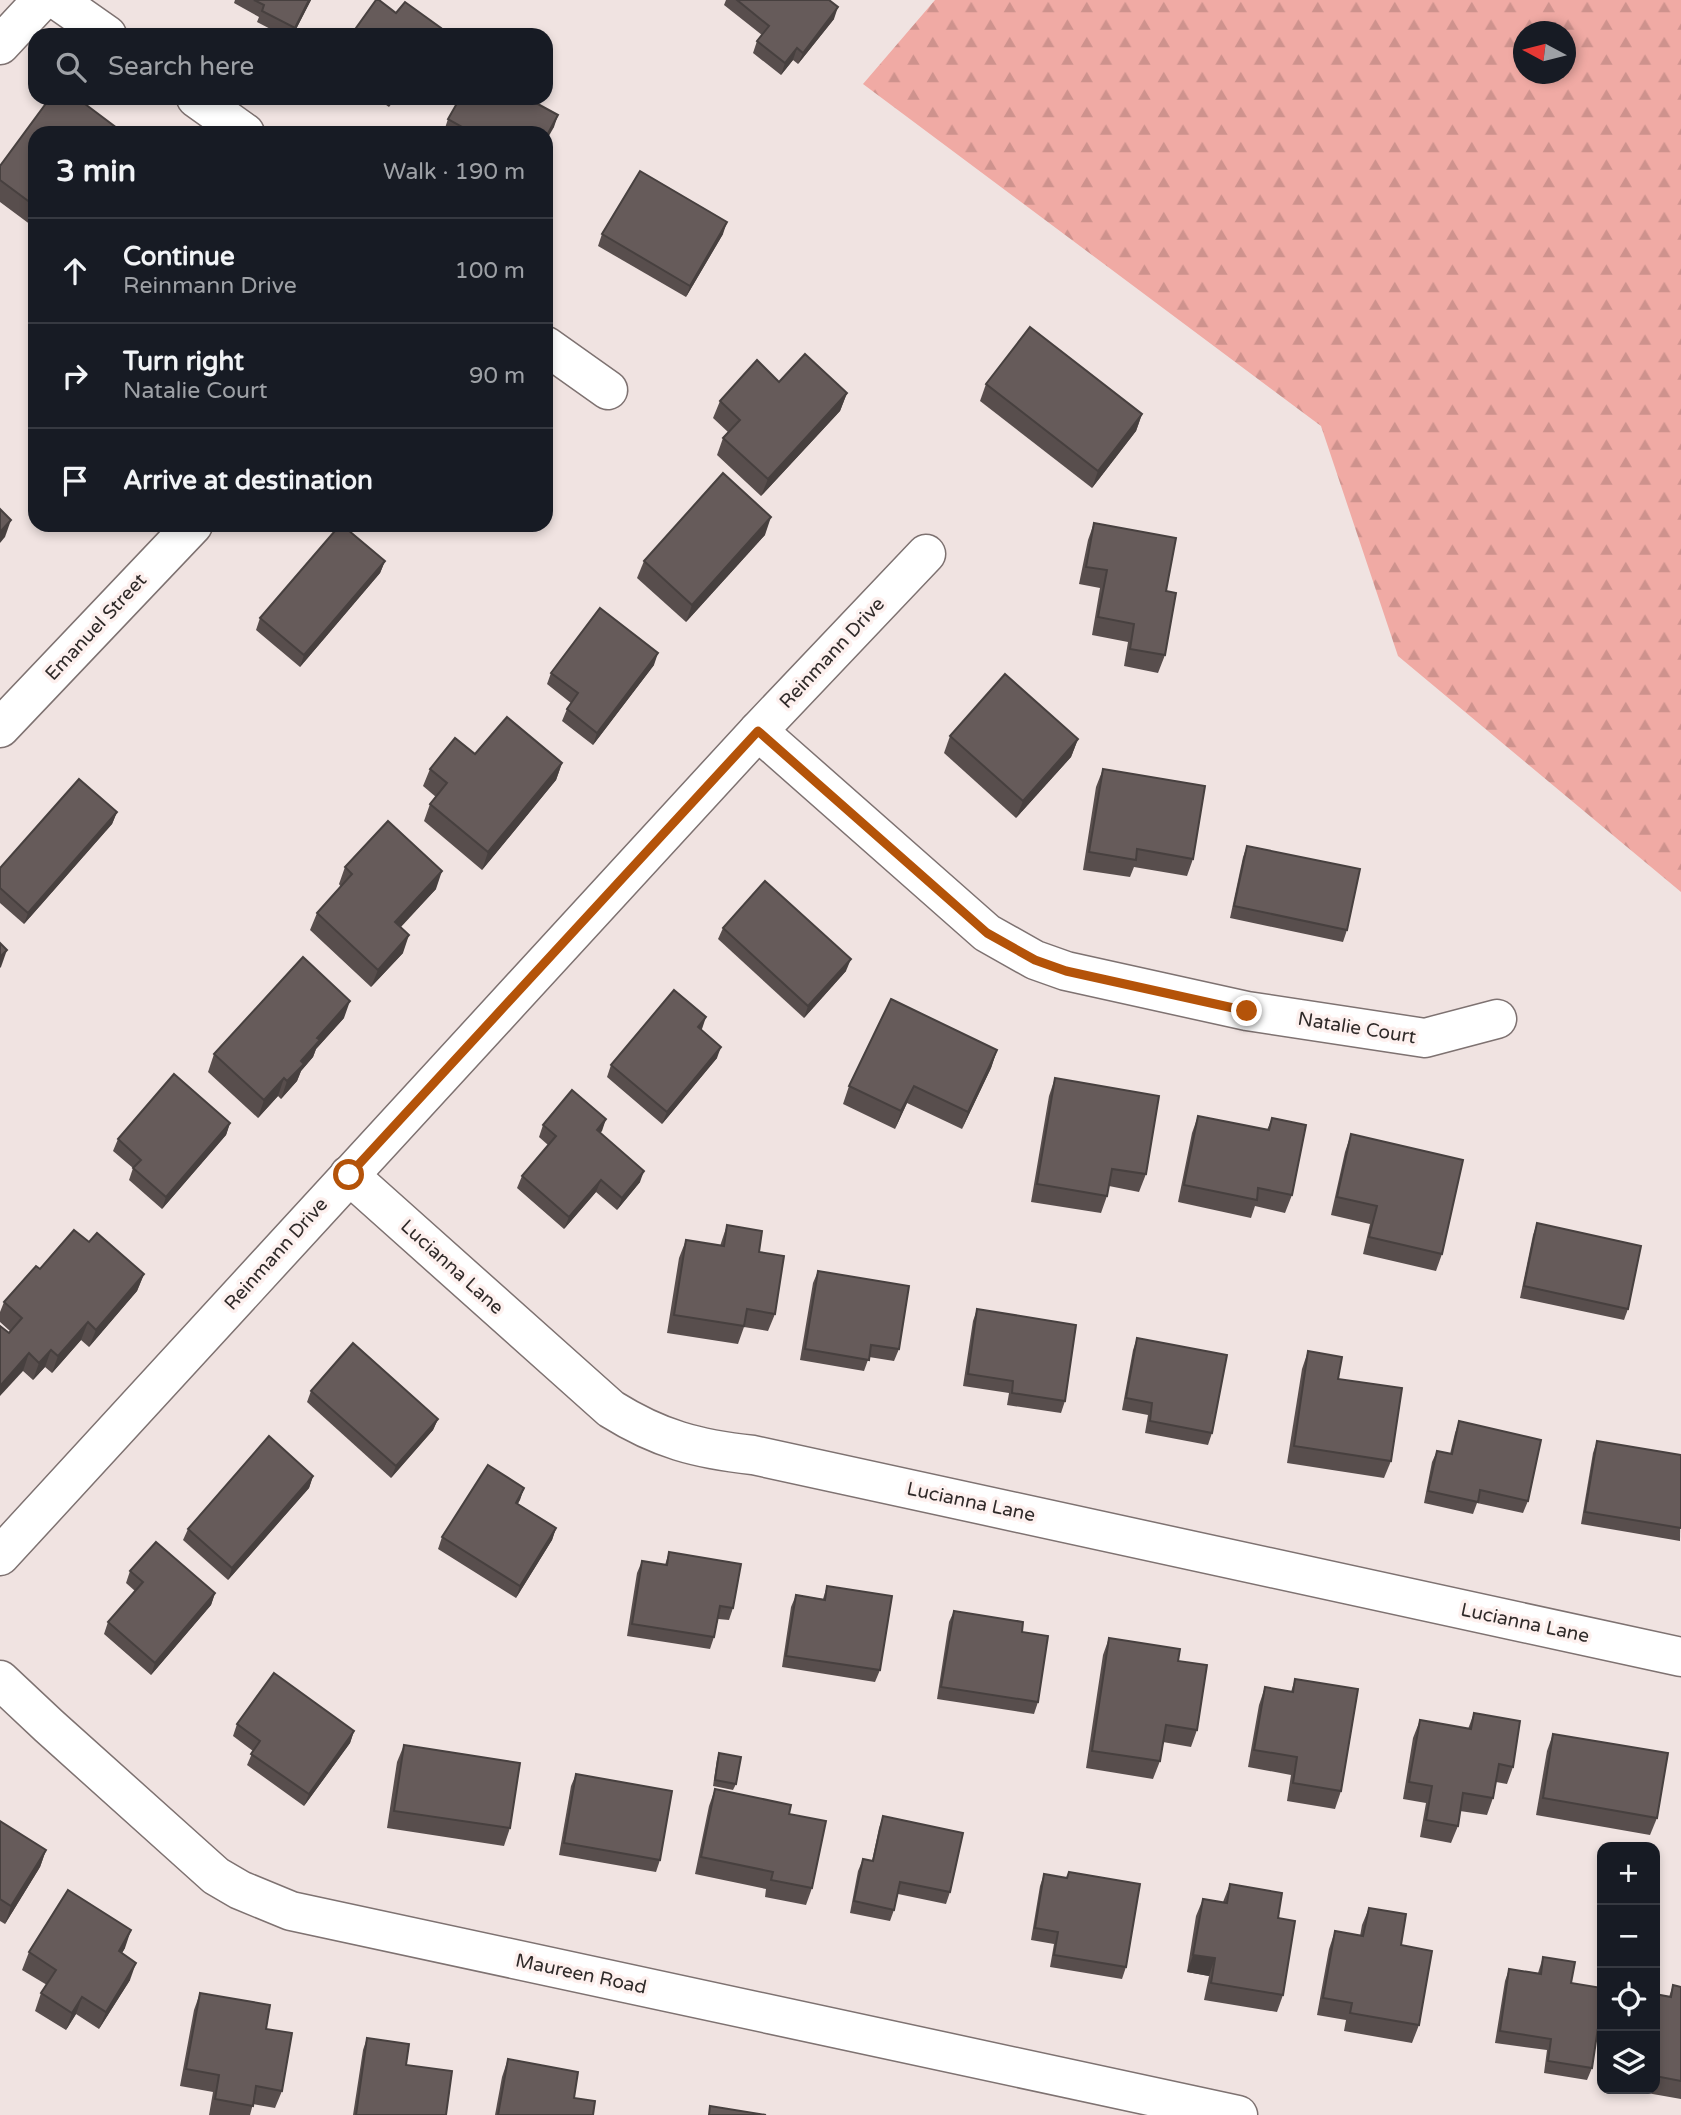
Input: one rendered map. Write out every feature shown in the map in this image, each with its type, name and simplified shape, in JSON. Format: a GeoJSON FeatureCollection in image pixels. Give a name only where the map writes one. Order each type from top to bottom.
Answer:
{"type":"FeatureCollection","features":[{"type":"Feature","properties":{"kind":"street"},"geometry":{"type":"LineString","coordinates":[[0,44],[42,0]]}},
{"type":"Feature","properties":{"kind":"street"},"geometry":{"type":"LineString","coordinates":[[57,0],[97,28]]}},
{"type":"Feature","properties":{"kind":"street"},"geometry":{"type":"LineString","coordinates":[[206,105],[235,126]]}},
{"type":"Feature","properties":{"kind":"street"},"geometry":{"type":"LineString","coordinates":[[553,351],[608,390]]}},
{"type":"Feature","properties":{"kind":"street","name":"Emanuel Street"},"geometry":{"type":"LineString","coordinates":[[0,728],[186,532]]}},
{"type":"Feature","properties":{"kind":"street","name":"Reinmann Drive"},"geometry":{"type":"LineString","coordinates":[[0,1556],[758,731],[926,554]]}},
{"type":"Feature","properties":{"kind":"street","name":"Natalie Court"},"geometry":{"type":"LineString","coordinates":[[758,731],[987,933],[1035,960],[1066,971],[1247,1011],[1425,1038],[1497,1019]]}},
{"type":"Feature","properties":{"kind":"street","name":"Lucianna Lane"},"geometry":{"type":"LineString","coordinates":[[349,1175],[611,1409],[660,1436],[715,1451],[753,1455],[1681,1657]]}},
{"type":"Feature","properties":{"kind":"street","name":"Maureen Road"},"geometry":{"type":"LineString","coordinates":[[0,1680],[216,1876],[240,1890],[291,1911],[1238,2115]]}},
{"type":"Feature","properties":{"kind":"green space"},"geometry":{"type":"Polygon","coordinates":[[[935,0],[1681,0],[1681,892],[1398,656],[1321,426],[863,84],[935,0]]]}},
{"type":"Feature","properties":{"kind":"building"},"geometry":{"type":"Polygon","coordinates":[[[254,0],[309,0],[295,28],[262,11],[264,5],[254,0]]]}},
{"type":"Feature","properties":{"kind":"building"},"geometry":{"type":"Polygon","coordinates":[[[376,0],[379,0],[396,13],[405,2],[441,28],[356,28],[376,0]]]}},
{"type":"Feature","properties":{"kind":"building"},"geometry":{"type":"Polygon","coordinates":[[[737,0],[829,0],[838,7],[803,53],[797,48],[785,63],[757,41],[769,26],[737,0]]]}},
{"type":"Feature","properties":{"kind":"building"},"geometry":{"type":"Polygon","coordinates":[[[45,105],[86,105],[114,126],[29,126],[45,105]]]}},
{"type":"Feature","properties":{"kind":"building"},"geometry":{"type":"Polygon","coordinates":[[[456,105],[540,105],[558,115],[552,126],[460,126],[448,119],[456,105]]]}},
{"type":"Feature","properties":{"kind":"building"},"geometry":{"type":"Polygon","coordinates":[[[28,128],[28,201],[0,180],[0,166],[28,128]]]}},
{"type":"Feature","properties":{"kind":"building"},"geometry":{"type":"Polygon","coordinates":[[[640,171],[727,222],[690,286],[602,234],[640,171]]]}},
{"type":"Feature","properties":{"kind":"building"},"geometry":{"type":"Polygon","coordinates":[[[1030,327],[1142,414],[1098,471],[986,384],[1030,327]]]}},
{"type":"Feature","properties":{"kind":"building"},"geometry":{"type":"Polygon","coordinates":[[[805,354],[847,393],[768,479],[723,438],[740,420],[720,401],[757,360],[779,382],[805,354]]]}},
{"type":"Feature","properties":{"kind":"building"},"geometry":{"type":"Polygon","coordinates":[[[723,473],[771,517],[692,605],[644,561],[723,473]]]}},
{"type":"Feature","properties":{"kind":"building"},"geometry":{"type":"Polygon","coordinates":[[[0,509],[11,520],[0,532],[0,509]]]}},
{"type":"Feature","properties":{"kind":"building"},"geometry":{"type":"Polygon","coordinates":[[[1094,523],[1176,538],[1166,591],[1176,593],[1165,655],[1130,649],[1134,624],[1098,617],[1107,570],[1086,567],[1094,523]]]}},
{"type":"Feature","properties":{"kind":"building"},"geometry":{"type":"Polygon","coordinates":[[[334,532],[350,532],[385,561],[304,655],[260,618],[334,532]]]}},
{"type":"Feature","properties":{"kind":"building"},"geometry":{"type":"Polygon","coordinates":[[[600,608],[658,653],[597,733],[567,709],[578,693],[551,673],[600,608]]]}},
{"type":"Feature","properties":{"kind":"building"},"geometry":{"type":"Polygon","coordinates":[[[1005,674],[1078,739],[1023,801],[950,736],[1005,674]]]}},
{"type":"Feature","properties":{"kind":"building"},"geometry":{"type":"Polygon","coordinates":[[[507,717],[562,763],[488,852],[430,804],[447,783],[430,769],[455,738],[475,754],[507,717]]]}},
{"type":"Feature","properties":{"kind":"building"},"geometry":{"type":"Polygon","coordinates":[[[1103,769],[1205,786],[1193,859],[1137,849],[1136,860],[1089,852],[1103,769]]]}},
{"type":"Feature","properties":{"kind":"building"},"geometry":{"type":"Polygon","coordinates":[[[79,779],[117,812],[28,913],[0,888],[0,868],[79,779]]]}},
{"type":"Feature","properties":{"kind":"building"},"geometry":{"type":"Polygon","coordinates":[[[388,821],[442,871],[395,922],[409,935],[378,970],[317,913],[352,874],[345,867],[388,821]]]}},
{"type":"Feature","properties":{"kind":"building"},"geometry":{"type":"Polygon","coordinates":[[[1247,846],[1360,869],[1347,930],[1234,906],[1247,846]]]}},
{"type":"Feature","properties":{"kind":"building"},"geometry":{"type":"Polygon","coordinates":[[[765,881],[851,959],[808,1006],[723,928],[765,881]]]}},
{"type":"Feature","properties":{"kind":"building"},"geometry":{"type":"Polygon","coordinates":[[[0,943],[7,950],[0,957],[0,943]]]}},
{"type":"Feature","properties":{"kind":"building"},"geometry":{"type":"Polygon","coordinates":[[[303,957],[350,1001],[317,1038],[320,1040],[301,1061],[304,1064],[287,1081],[284,1078],[264,1100],[214,1054],[303,957]]]}},
{"type":"Feature","properties":{"kind":"building"},"geometry":{"type":"Polygon","coordinates":[[[674,990],[706,1017],[698,1027],[721,1047],[667,1112],[611,1065],[674,990]]]}},
{"type":"Feature","properties":{"kind":"building"},"geometry":{"type":"Polygon","coordinates":[[[891,999],[997,1050],[968,1112],[914,1086],[901,1111],[849,1086],[891,999]]]}},
{"type":"Feature","properties":{"kind":"building"},"geometry":{"type":"Polygon","coordinates":[[[174,1074],[230,1123],[166,1197],[133,1168],[141,1160],[118,1139],[174,1074]]]}},
{"type":"Feature","properties":{"kind":"building"},"geometry":{"type":"Polygon","coordinates":[[[1055,1078],[1159,1096],[1146,1174],[1112,1169],[1107,1196],[1037,1184],[1055,1078]]]}},
{"type":"Feature","properties":{"kind":"building"},"geometry":{"type":"Polygon","coordinates":[[[572,1090],[606,1119],[597,1130],[644,1171],[622,1198],[601,1180],[569,1217],[522,1176],[556,1136],[543,1125],[572,1090]]]}},
{"type":"Feature","properties":{"kind":"building"},"geometry":{"type":"Polygon","coordinates":[[[1198,1116],[1269,1130],[1272,1118],[1306,1125],[1292,1195],[1258,1188],[1257,1200],[1184,1185],[1198,1116]]]}},
{"type":"Feature","properties":{"kind":"building"},"geometry":{"type":"Polygon","coordinates":[[[1351,1134],[1463,1160],[1442,1254],[1369,1237],[1377,1206],[1337,1197],[1351,1134]]]}},
{"type":"Feature","properties":{"kind":"building"},"geometry":{"type":"Polygon","coordinates":[[[1537,1223],[1641,1246],[1628,1309],[1524,1286],[1537,1223]]]}},
{"type":"Feature","properties":{"kind":"building"},"geometry":{"type":"Polygon","coordinates":[[[727,1225],[762,1231],[759,1252],[784,1256],[775,1314],[747,1309],[744,1326],[674,1315],[686,1240],[724,1246],[727,1225]]]}},
{"type":"Feature","properties":{"kind":"building"},"geometry":{"type":"Polygon","coordinates":[[[74,1230],[89,1242],[97,1233],[144,1274],[96,1330],[88,1322],[58,1356],[51,1350],[39,1363],[29,1353],[0,1386],[0,1326],[9,1333],[22,1318],[4,1302],[36,1266],[40,1269],[74,1230]]]}},
{"type":"Feature","properties":{"kind":"building"},"geometry":{"type":"Polygon","coordinates":[[[818,1271],[909,1286],[899,1349],[871,1345],[869,1360],[805,1349],[818,1271]]]}},
{"type":"Feature","properties":{"kind":"building"},"geometry":{"type":"Polygon","coordinates":[[[977,1309],[1076,1325],[1065,1401],[1012,1393],[1013,1381],[968,1374],[977,1309]]]}},
{"type":"Feature","properties":{"kind":"building"},"geometry":{"type":"Polygon","coordinates":[[[1137,1338],[1227,1355],[1212,1433],[1150,1421],[1152,1403],[1126,1398],[1137,1338]]]}},
{"type":"Feature","properties":{"kind":"building"},"geometry":{"type":"Polygon","coordinates":[[[353,1343],[438,1419],[396,1466],[311,1391],[353,1343]]]}},
{"type":"Feature","properties":{"kind":"building"},"geometry":{"type":"Polygon","coordinates":[[[1308,1351],[1342,1357],[1338,1379],[1402,1388],[1391,1461],[1294,1446],[1308,1351]]]}},
{"type":"Feature","properties":{"kind":"building"},"geometry":{"type":"Polygon","coordinates":[[[1459,1421],[1541,1440],[1528,1501],[1480,1490],[1478,1502],[1428,1491],[1437,1451],[1452,1454],[1459,1421]]]}},
{"type":"Feature","properties":{"kind":"building"},"geometry":{"type":"Polygon","coordinates":[[[269,1436],[313,1476],[232,1568],[188,1529],[269,1436]]]}},
{"type":"Feature","properties":{"kind":"building"},"geometry":{"type":"Polygon","coordinates":[[[1597,1441],[1681,1455],[1681,1528],[1585,1512],[1597,1441]]]}},
{"type":"Feature","properties":{"kind":"building"},"geometry":{"type":"Polygon","coordinates":[[[488,1465],[524,1488],[516,1503],[556,1528],[520,1586],[442,1537],[488,1465]]]}},
{"type":"Feature","properties":{"kind":"building"},"geometry":{"type":"Polygon","coordinates":[[[156,1542],[215,1593],[155,1663],[108,1622],[143,1582],[130,1571],[156,1542]]]}},
{"type":"Feature","properties":{"kind":"building"},"geometry":{"type":"Polygon","coordinates":[[[669,1552],[741,1564],[733,1608],[720,1606],[714,1637],[632,1624],[642,1561],[667,1565],[669,1552]]]}},
{"type":"Feature","properties":{"kind":"building"},"geometry":{"type":"Polygon","coordinates":[[[827,1586],[892,1596],[880,1670],[786,1656],[796,1595],[825,1600],[827,1586]]]}},
{"type":"Feature","properties":{"kind":"building"},"geometry":{"type":"Polygon","coordinates":[[[954,1611],[1023,1622],[1022,1632],[1048,1636],[1038,1702],[941,1687],[954,1611]]]}},
{"type":"Feature","properties":{"kind":"building"},"geometry":{"type":"Polygon","coordinates":[[[1109,1638],[1180,1649],[1178,1661],[1207,1665],[1197,1730],[1166,1725],[1160,1761],[1092,1751],[1109,1638]]]}},
{"type":"Feature","properties":{"kind":"building"},"geometry":{"type":"Polygon","coordinates":[[[274,1673],[354,1731],[309,1794],[251,1754],[260,1741],[237,1724],[274,1673]]]}},
{"type":"Feature","properties":{"kind":"building"},"geometry":{"type":"Polygon","coordinates":[[[1295,1679],[1358,1689],[1341,1791],[1293,1783],[1297,1757],[1254,1750],[1265,1687],[1293,1692],[1295,1679]]]}},
{"type":"Feature","properties":{"kind":"building"},"geometry":{"type":"Polygon","coordinates":[[[1474,1713],[1520,1721],[1513,1767],[1499,1764],[1493,1798],[1463,1793],[1458,1826],[1426,1820],[1432,1786],[1409,1782],[1420,1720],[1471,1729],[1474,1713]]]}},
{"type":"Feature","properties":{"kind":"building"},"geometry":{"type":"Polygon","coordinates":[[[1553,1734],[1668,1753],[1657,1818],[1543,1798],[1553,1734]]]}},
{"type":"Feature","properties":{"kind":"building"},"geometry":{"type":"Polygon","coordinates":[[[404,1745],[520,1763],[510,1828],[394,1811],[404,1745]]]}},
{"type":"Feature","properties":{"kind":"building"},"geometry":{"type":"Polygon","coordinates":[[[719,1753],[741,1757],[736,1784],[715,1780],[719,1753]]]}},
{"type":"Feature","properties":{"kind":"building"},"geometry":{"type":"Polygon","coordinates":[[[576,1774],[672,1791],[660,1860],[564,1843],[576,1774]]]}},
{"type":"Feature","properties":{"kind":"building"},"geometry":{"type":"Polygon","coordinates":[[[715,1789],[791,1805],[789,1814],[826,1821],[812,1888],[771,1880],[773,1872],[701,1857],[715,1789]]]}},
{"type":"Feature","properties":{"kind":"building"},"geometry":{"type":"Polygon","coordinates":[[[883,1816],[963,1833],[950,1892],[900,1882],[894,1910],[854,1901],[863,1859],[873,1861],[883,1816]]]}},
{"type":"Feature","properties":{"kind":"building"},"geometry":{"type":"Polygon","coordinates":[[[0,1821],[46,1850],[11,1906],[0,1899],[0,1821]]]}},
{"type":"Feature","properties":{"kind":"building"},"geometry":{"type":"Polygon","coordinates":[[[1069,1872],[1140,1884],[1126,1967],[1054,1955],[1058,1932],[1035,1928],[1044,1874],[1067,1878],[1069,1872]]]}},
{"type":"Feature","properties":{"kind":"building"},"geometry":{"type":"Polygon","coordinates":[[[1230,1884],[1282,1893],[1278,1918],[1295,1921],[1283,1995],[1211,1983],[1215,1958],[1193,1955],[1203,1899],[1227,1903],[1230,1884]]]}},
{"type":"Feature","properties":{"kind":"building"},"geometry":{"type":"Polygon","coordinates":[[[68,1890],[131,1930],[119,1951],[136,1963],[106,2012],[82,1997],[72,2013],[41,1993],[56,1970],[29,1952],[68,1890]]]}},
{"type":"Feature","properties":{"kind":"building"},"geometry":{"type":"Polygon","coordinates":[[[1369,1908],[1406,1914],[1401,1945],[1432,1951],[1419,2025],[1350,2013],[1352,2003],[1323,1998],[1335,1931],[1363,1936],[1369,1908]]]}},
{"type":"Feature","properties":{"kind":"building"},"geometry":{"type":"Polygon","coordinates":[[[1543,1957],[1575,1962],[1571,1983],[1597,1987],[1597,2034],[1592,2068],[1548,2061],[1551,2039],[1500,2031],[1509,1969],[1541,1974],[1543,1957]]]}},
{"type":"Feature","properties":{"kind":"building"},"geometry":{"type":"Polygon","coordinates":[[[1673,1985],[1681,1987],[1681,2081],[1660,2077],[1660,1995],[1671,1997],[1673,1985]]]}},
{"type":"Feature","properties":{"kind":"building"},"geometry":{"type":"Polygon","coordinates":[[[200,1993],[270,2005],[266,2029],[292,2033],[282,2091],[256,2086],[253,2106],[215,2099],[219,2075],[186,2069],[200,1993]]]}},
{"type":"Feature","properties":{"kind":"building"},"geometry":{"type":"Polygon","coordinates":[[[367,2038],[409,2044],[406,2065],[452,2071],[446,2115],[356,2115],[367,2038]]]}},
{"type":"Feature","properties":{"kind":"building"},"geometry":{"type":"Polygon","coordinates":[[[508,2059],[578,2072],[574,2098],[595,2101],[593,2115],[498,2115],[508,2059]]]}},
{"type":"Feature","properties":{"kind":"building"},"geometry":{"type":"Polygon","coordinates":[[[710,2106],[766,2115],[709,2115],[710,2106]]]}},
{"type":"Feature","properties":{"kind":"route"},"geometry":{"type":"LineString","coordinates":[[349,1175],[758,731],[987,933],[1035,960],[1066,971],[1247,1011]]}}]}
